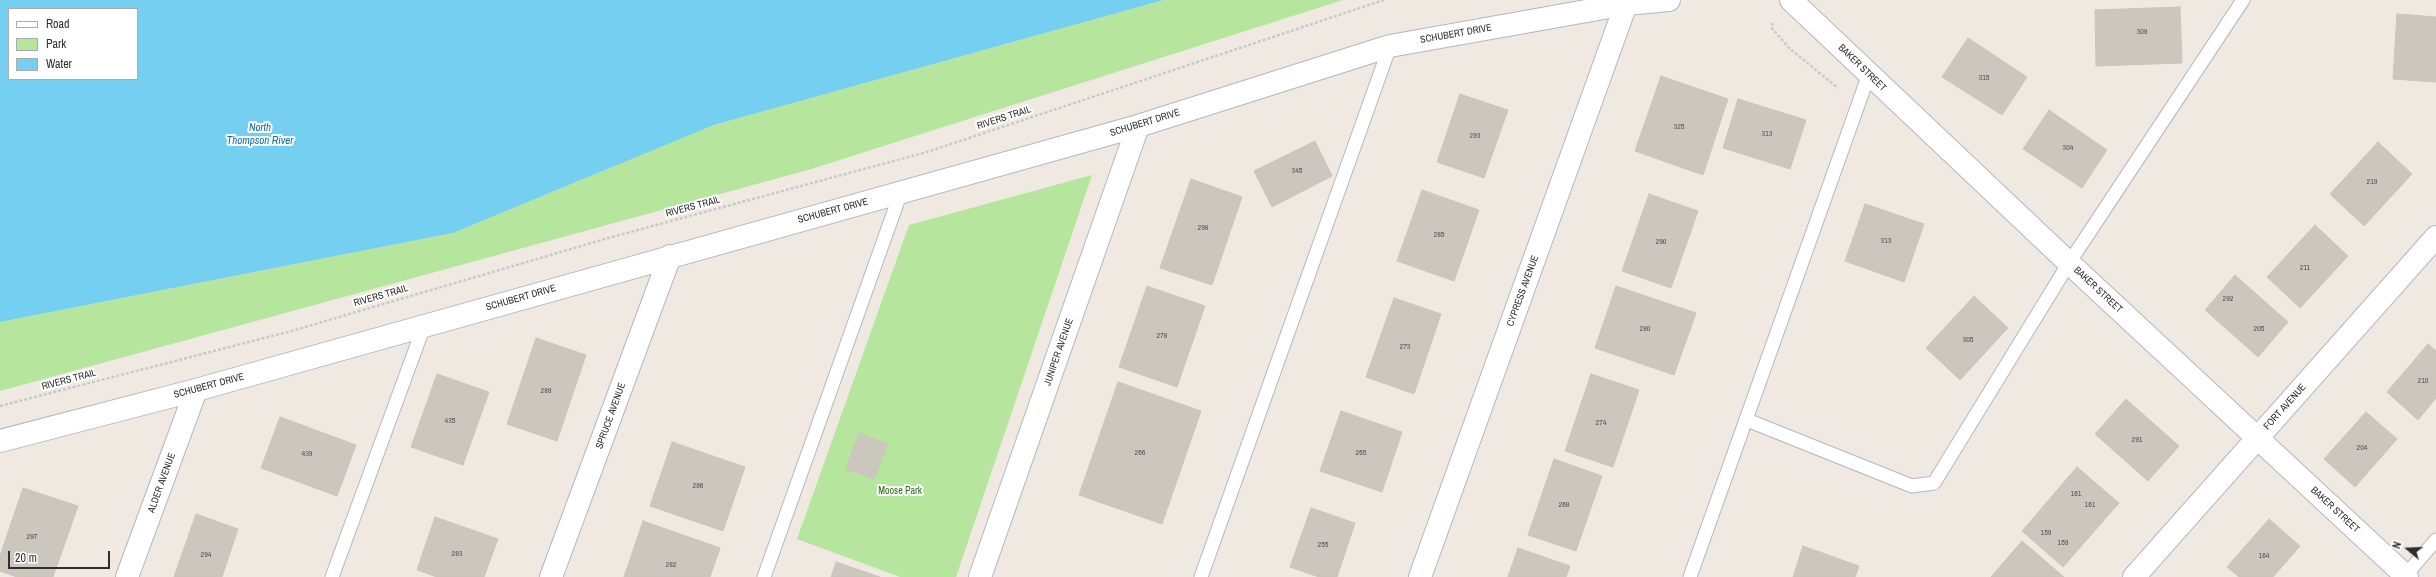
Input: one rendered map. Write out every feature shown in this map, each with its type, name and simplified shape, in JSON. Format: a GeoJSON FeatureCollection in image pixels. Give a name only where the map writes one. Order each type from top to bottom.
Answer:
{"type":"FeatureCollection","features":[{"type":"Feature","properties":{"kind":"street","name":"SCHUBERT DRIVE"},"geometry":{"type":"LineString","coordinates":[[0,441],[196,390],[1138,126],[1390,46],[1626,4],[1669,0]]}},
{"type":"Feature","properties":{"kind":"street","name":"BAKER STREET"},"geometry":{"type":"LineString","coordinates":[[1791,0],[2069,263],[2405,576]]}},
{"type":"Feature","properties":{"kind":"street","name":"CYPRESS AVENUE"},"geometry":{"type":"LineString","coordinates":[[1420,577],[1626,4]]}},
{"type":"Feature","properties":{"kind":"street","name":"JUNIPER AVENUE"},"geometry":{"type":"LineString","coordinates":[[980,577],[1138,126]]}},
{"type":"Feature","properties":{"kind":"street","name":"FORT AVENUE"},"geometry":{"type":"LineString","coordinates":[[2134,577],[2436,237]]}},
{"type":"Feature","properties":{"kind":"street","name":"SPRUCE AVENUE"},"geometry":{"type":"LineString","coordinates":[[551,577],[670,256]]}},
{"type":"Feature","properties":{"kind":"street","name":"ALDER AVENUE"},"geometry":{"type":"LineString","coordinates":[[128,577],[196,390]]}},
{"type":"Feature","properties":{"kind":"lane"},"geometry":{"type":"LineString","coordinates":[[1747,420],[1912,486],[1934,483],[2069,263],[2243,0]]}},
{"type":"Feature","properties":{"kind":"lane"},"geometry":{"type":"LineString","coordinates":[[1201,577],[1390,46]]}},
{"type":"Feature","properties":{"kind":"lane"},"geometry":{"type":"LineString","coordinates":[[1690,577],[1869,74]]}},
{"type":"Feature","properties":{"kind":"lane"},"geometry":{"type":"LineString","coordinates":[[764,577],[901,192]]}},
{"type":"Feature","properties":{"kind":"lane"},"geometry":{"type":"LineString","coordinates":[[332,577],[424,326]]}},
{"type":"Feature","properties":{"kind":"lane"},"geometry":{"type":"LineString","coordinates":[[2405,576],[2436,540]]}},
{"type":"Feature","properties":{"kind":"path","name":"RIVERS TRAIL"},"geometry":{"type":"LineString","coordinates":[[0,406],[288,332],[612,237],[927,152],[1384,0]]}},
{"type":"Feature","properties":{"kind":"green space"},"geometry":{"type":"Polygon","coordinates":[[[1164,0],[1343,0],[808,170],[0,391],[0,322],[453,233],[714,125],[1164,0]]]}},
{"type":"Feature","properties":{"kind":"green space","name":"Moose Park"},"geometry":{"type":"Polygon","coordinates":[[[1092,175],[956,577],[900,577],[797,539],[909,225],[1092,175]]]}},
{"type":"Feature","properties":{"kind":"water","name":"North Thompson River"},"geometry":{"type":"Polygon","coordinates":[[[0,0],[1164,0],[714,125],[453,233],[0,322],[0,0]]]}},
{"type":"Feature","properties":{"kind":"building"},"geometry":{"type":"Polygon","coordinates":[[[2180,7],[2182,63],[2096,66],[2095,10],[2180,7]]]}},
{"type":"Feature","properties":{"kind":"building"},"geometry":{"type":"Polygon","coordinates":[[[2397,14],[2436,17],[2436,82],[2393,79],[2397,14]]]}},
{"type":"Feature","properties":{"kind":"building"},"geometry":{"type":"Polygon","coordinates":[[[1968,38],[2027,77],[2002,115],[1942,77],[1968,38]]]}},
{"type":"Feature","properties":{"kind":"building"},"geometry":{"type":"Polygon","coordinates":[[[1661,76],[1728,99],[1703,175],[1635,151],[1661,76]]]}},
{"type":"Feature","properties":{"kind":"building"},"geometry":{"type":"Polygon","coordinates":[[[1460,94],[1508,110],[1484,178],[1437,162],[1460,94]]]}},
{"type":"Feature","properties":{"kind":"building"},"geometry":{"type":"Polygon","coordinates":[[[1738,99],[1806,120],[1790,169],[1723,148],[1738,99]]]}},
{"type":"Feature","properties":{"kind":"building"},"geometry":{"type":"Polygon","coordinates":[[[2049,110],[2107,150],[2082,188],[2023,149],[2049,110]]]}},
{"type":"Feature","properties":{"kind":"building"},"geometry":{"type":"Polygon","coordinates":[[[1315,141],[1332,176],[1272,207],[1254,171],[1315,141]]]}},
{"type":"Feature","properties":{"kind":"building"},"geometry":{"type":"Polygon","coordinates":[[[2378,142],[2412,174],[2364,226],[2330,194],[2378,142]]]}},
{"type":"Feature","properties":{"kind":"building"},"geometry":{"type":"Polygon","coordinates":[[[1191,179],[1242,197],[1212,285],[1160,268],[1191,179]]]}},
{"type":"Feature","properties":{"kind":"building"},"geometry":{"type":"Polygon","coordinates":[[[1422,190],[1479,210],[1454,281],[1397,261],[1422,190]]]}},
{"type":"Feature","properties":{"kind":"building"},"geometry":{"type":"Polygon","coordinates":[[[1649,194],[1698,211],[1671,288],[1622,271],[1649,194]]]}},
{"type":"Feature","properties":{"kind":"building"},"geometry":{"type":"Polygon","coordinates":[[[1865,204],[1924,224],[1904,282],[1845,261],[1865,204]]]}},
{"type":"Feature","properties":{"kind":"building"},"geometry":{"type":"Polygon","coordinates":[[[2315,225],[2348,256],[2300,308],[2267,277],[2315,225]]]}},
{"type":"Feature","properties":{"kind":"building"},"geometry":{"type":"Polygon","coordinates":[[[2235,275],[2288,322],[2258,357],[2205,310],[2235,275]]]}},
{"type":"Feature","properties":{"kind":"building"},"geometry":{"type":"Polygon","coordinates":[[[1147,286],[1205,306],[1177,387],[1119,367],[1147,286]]]}},
{"type":"Feature","properties":{"kind":"building"},"geometry":{"type":"Polygon","coordinates":[[[1616,286],[1696,313],[1674,375],[1595,348],[1616,286]]]}},
{"type":"Feature","properties":{"kind":"building"},"geometry":{"type":"Polygon","coordinates":[[[1974,296],[2008,328],[1960,380],[1926,348],[1974,296]]]}},
{"type":"Feature","properties":{"kind":"building"},"geometry":{"type":"Polygon","coordinates":[[[1394,298],[1441,314],[1414,394],[1366,377],[1394,298]]]}},
{"type":"Feature","properties":{"kind":"building"},"geometry":{"type":"Polygon","coordinates":[[[536,338],[586,355],[557,441],[507,424],[536,338]]]}},
{"type":"Feature","properties":{"kind":"building"},"geometry":{"type":"Polygon","coordinates":[[[2428,344],[2436,351],[2436,398],[2418,420],[2387,392],[2428,344]]]}},
{"type":"Feature","properties":{"kind":"building"},"geometry":{"type":"Polygon","coordinates":[[[437,374],[489,392],[463,465],[411,447],[437,374]]]}},
{"type":"Feature","properties":{"kind":"building"},"geometry":{"type":"Polygon","coordinates":[[[1591,374],[1639,390],[1613,467],[1565,451],[1591,374]]]}},
{"type":"Feature","properties":{"kind":"building"},"geometry":{"type":"Polygon","coordinates":[[[1118,382],[1201,411],[1162,524],[1079,495],[1118,382]]]}},
{"type":"Feature","properties":{"kind":"building"},"geometry":{"type":"Polygon","coordinates":[[[2126,399],[2179,446],[2148,481],[2095,434],[2126,399]]]}},
{"type":"Feature","properties":{"kind":"building"},"geometry":{"type":"Polygon","coordinates":[[[1341,411],[1402,432],[1382,492],[1320,471],[1341,411]]]}},
{"type":"Feature","properties":{"kind":"building"},"geometry":{"type":"Polygon","coordinates":[[[2366,412],[2397,439],[2355,487],[2324,459],[2366,412]]]}},
{"type":"Feature","properties":{"kind":"building"},"geometry":{"type":"Polygon","coordinates":[[[280,417],[356,445],[337,496],[261,468],[280,417]]]}},
{"type":"Feature","properties":{"kind":"building"},"geometry":{"type":"Polygon","coordinates":[[[859,433],[888,444],[874,479],[846,469],[859,433]]]}},
{"type":"Feature","properties":{"kind":"building"},"geometry":{"type":"Polygon","coordinates":[[[672,442],[745,467],[723,531],[650,506],[672,442]]]}},
{"type":"Feature","properties":{"kind":"building"},"geometry":{"type":"Polygon","coordinates":[[[1554,459],[1602,476],[1576,551],[1528,535],[1554,459]]]}},
{"type":"Feature","properties":{"kind":"building"},"geometry":{"type":"Polygon","coordinates":[[[2077,467],[2119,503],[2063,567],[2022,531],[2077,467]]]}},
{"type":"Feature","properties":{"kind":"building"},"geometry":{"type":"Polygon","coordinates":[[[23,488],[78,506],[53,577],[17,577],[0,571],[0,556],[23,488]]]}},
{"type":"Feature","properties":{"kind":"building"},"geometry":{"type":"Polygon","coordinates":[[[1311,508],[1355,523],[1337,577],[1319,577],[1290,567],[1311,508]]]}},
{"type":"Feature","properties":{"kind":"building"},"geometry":{"type":"Polygon","coordinates":[[[196,514],[238,529],[222,577],[174,577],[196,514]]]}},
{"type":"Feature","properties":{"kind":"building"},"geometry":{"type":"Polygon","coordinates":[[[435,517],[498,539],[484,577],[437,577],[417,570],[435,517]]]}},
{"type":"Feature","properties":{"kind":"building"},"geometry":{"type":"Polygon","coordinates":[[[2269,519],[2300,546],[2273,577],[2239,577],[2227,567],[2269,519]]]}},
{"type":"Feature","properties":{"kind":"building"},"geometry":{"type":"Polygon","coordinates":[[[643,521],[720,548],[710,577],[624,577],[643,521]]]}},
{"type":"Feature","properties":{"kind":"building"},"geometry":{"type":"Polygon","coordinates":[[[2022,541],[2064,577],[1991,577],[2022,541]]]}},
{"type":"Feature","properties":{"kind":"building"},"geometry":{"type":"Polygon","coordinates":[[[1803,546],[1859,566],[1855,577],[1793,577],[1803,546]]]}},
{"type":"Feature","properties":{"kind":"building"},"geometry":{"type":"Polygon","coordinates":[[[1518,548],[1570,566],[1566,577],[1508,577],[1518,548]]]}},
{"type":"Feature","properties":{"kind":"building"},"geometry":{"type":"Polygon","coordinates":[[[836,562],[880,577],[831,577],[836,562]]]}}]}
